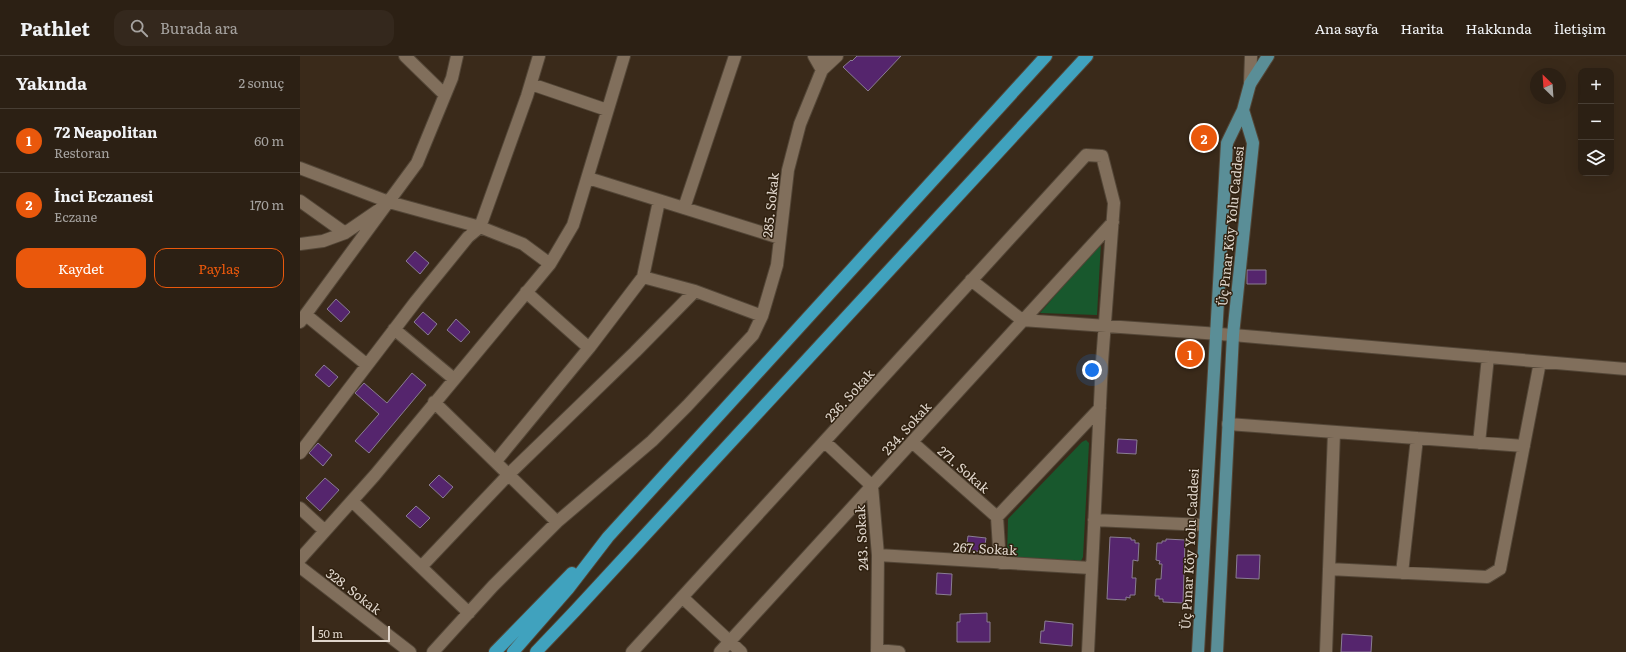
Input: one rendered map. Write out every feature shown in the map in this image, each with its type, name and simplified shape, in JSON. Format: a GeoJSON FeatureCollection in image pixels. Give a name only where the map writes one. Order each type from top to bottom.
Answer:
{"type":"FeatureCollection","features":[{"type":"Feature","properties":{"kind":"highway"},"geometry":{"type":"LineString","coordinates":[[495,652],[608,537],[1046,56]]}},
{"type":"Feature","properties":{"kind":"highway"},"geometry":{"type":"LineString","coordinates":[[536,652],[1087,56]]}},
{"type":"Feature","properties":{"kind":"highway"},"geometry":{"type":"LineString","coordinates":[[513,652],[568,588],[608,537]]}},
{"type":"Feature","properties":{"kind":"main road"},"geometry":{"type":"LineString","coordinates":[[1243,110],[1250,84],[1268,56]]}},
{"type":"Feature","properties":{"kind":"main road","name":"Üç Pınar Köy Yolu Caddesi"},"geometry":{"type":"LineString","coordinates":[[1198,652],[1204,525],[1227,143],[1243,110]]}},
{"type":"Feature","properties":{"kind":"main road","name":"Üç Pınar Köy Yolu Caddesi"},"geometry":{"type":"LineString","coordinates":[[1217,652],[1233,335],[1253,143],[1243,110]]}},
{"type":"Feature","properties":{"kind":"street"},"geometry":{"type":"LineString","coordinates":[[405,56],[445,95]]}},
{"type":"Feature","properties":{"kind":"street"},"geometry":{"type":"LineString","coordinates":[[367,365],[303,318],[417,164],[452,78],[457,56]]}},
{"type":"Feature","properties":{"kind":"street"},"geometry":{"type":"LineString","coordinates":[[300,453],[394,329],[468,237],[480,226],[539,56]]}},
{"type":"Feature","properties":{"kind":"street"},"geometry":{"type":"LineString","coordinates":[[300,560],[352,501],[550,264],[573,225],[624,56]]}},
{"type":"Feature","properties":{"kind":"street"},"geometry":{"type":"LineString","coordinates":[[684,208],[735,56]]}},
{"type":"Feature","properties":{"kind":"street"},"geometry":{"type":"LineString","coordinates":[[814,56],[822,70],[836,56]]}},
{"type":"Feature","properties":{"kind":"street","name":"285. Sokak"},"geometry":{"type":"LineString","coordinates":[[433,652],[493,586],[558,522],[652,441],[753,335],[762,316],[778,265],[788,170],[800,124],[822,70],[825,56]]}},
{"type":"Feature","properties":{"kind":"street"},"geometry":{"type":"LineString","coordinates":[[1250,84],[1251,56]]}},
{"type":"Feature","properties":{"kind":"street"},"geometry":{"type":"LineString","coordinates":[[530,84],[607,110]]}},
{"type":"Feature","properties":{"kind":"street","name":"236. Sokak"},"geometry":{"type":"LineString","coordinates":[[632,652],[1086,155],[1102,156],[1114,203],[1113,222]]}},
{"type":"Feature","properties":{"kind":"street"},"geometry":{"type":"LineString","coordinates":[[300,168],[389,202],[480,226],[523,244],[550,264]]}},
{"type":"Feature","properties":{"kind":"street"},"geometry":{"type":"LineString","coordinates":[[588,178],[780,238]]}},
{"type":"Feature","properties":{"kind":"street"},"geometry":{"type":"LineString","coordinates":[[300,201],[345,233]]}},
{"type":"Feature","properties":{"kind":"street"},"geometry":{"type":"LineString","coordinates":[[496,461],[589,348],[643,277],[659,201]]}},
{"type":"Feature","properties":{"kind":"street"},"geometry":{"type":"LineString","coordinates":[[300,244],[323,241],[345,233],[389,202]]}},
{"type":"Feature","properties":{"kind":"street"},"geometry":{"type":"LineString","coordinates":[[1088,652],[1100,408],[1113,222]]}},
{"type":"Feature","properties":{"kind":"street","name":"234. Sokak"},"geometry":{"type":"LineString","coordinates":[[720,652],[1113,222]]}},
{"type":"Feature","properties":{"kind":"street"},"geometry":{"type":"LineString","coordinates":[[643,277],[695,291],[762,316]]}},
{"type":"Feature","properties":{"kind":"street"},"geometry":{"type":"LineString","coordinates":[[971,280],[1022,320],[1233,335],[1626,369]]}},
{"type":"Feature","properties":{"kind":"street"},"geometry":{"type":"LineString","coordinates":[[421,567],[509,474],[635,352],[695,291]]}},
{"type":"Feature","properties":{"kind":"street"},"geometry":{"type":"LineString","coordinates":[[526,292],[589,348]]}},
{"type":"Feature","properties":{"kind":"street"},"geometry":{"type":"LineString","coordinates":[[394,329],[454,379]]}},
{"type":"Feature","properties":{"kind":"street"},"geometry":{"type":"LineString","coordinates":[[1479,443],[1488,357]]}},
{"type":"Feature","properties":{"kind":"street"},"geometry":{"type":"LineString","coordinates":[[1328,569],[1487,577],[1500,569],[1540,362]]}},
{"type":"Feature","properties":{"kind":"street"},"geometry":{"type":"LineString","coordinates":[[434,402],[558,522]]}},
{"type":"Feature","properties":{"kind":"street"},"geometry":{"type":"LineString","coordinates":[[1000,563],[997,517],[1100,408]]}},
{"type":"Feature","properties":{"kind":"street"},"geometry":{"type":"LineString","coordinates":[[1228,424],[1524,446]]}},
{"type":"Feature","properties":{"kind":"street"},"geometry":{"type":"LineString","coordinates":[[1326,652],[1334,432]]}},
{"type":"Feature","properties":{"kind":"street"},"geometry":{"type":"LineString","coordinates":[[1402,573],[1417,438]]}},
{"type":"Feature","properties":{"kind":"street"},"geometry":{"type":"LineString","coordinates":[[825,442],[872,486]]}},
{"type":"Feature","properties":{"kind":"street","name":"271. Sokak"},"geometry":{"type":"LineString","coordinates":[[912,442],[997,517]]}},
{"type":"Feature","properties":{"kind":"street","name":"243. Sokak"},"geometry":{"type":"LineString","coordinates":[[872,486],[878,556],[876,651]]}},
{"type":"Feature","properties":{"kind":"street"},"geometry":{"type":"LineString","coordinates":[[352,501],[469,613]]}},
{"type":"Feature","properties":{"kind":"street"},"geometry":{"type":"LineString","coordinates":[[300,508],[325,531]]}},
{"type":"Feature","properties":{"kind":"street"},"geometry":{"type":"LineString","coordinates":[[1094,520],[1204,525]]}},
{"type":"Feature","properties":{"kind":"street","name":"267. Sokak"},"geometry":{"type":"LineString","coordinates":[[878,556],[1091,568]]}},
{"type":"Feature","properties":{"kind":"street","name":"328. Sokak"},"geometry":{"type":"LineString","coordinates":[[300,567],[410,652]]}},
{"type":"Feature","properties":{"kind":"street"},"geometry":{"type":"LineString","coordinates":[[682,597],[742,652]]}},
{"type":"Feature","properties":{"kind":"street"},"geometry":{"type":"LineString","coordinates":[[876,651],[899,652]]}},
{"type":"Feature","properties":{"kind":"green space"},"geometry":{"type":"Polygon","coordinates":[[[1101,242],[1097,315],[1040,313],[1101,242]]]}},
{"type":"Feature","properties":{"kind":"green space"},"geometry":{"type":"Polygon","coordinates":[[[1086,440],[1089,443],[1083,557],[1081,561],[1077,562],[1007,557],[1008,519],[1082,442],[1086,440]]]}},
{"type":"Feature","properties":{"kind":"building"},"geometry":{"type":"Polygon","coordinates":[[[857,56],[901,56],[868,91],[843,67],[857,56]]]}},
{"type":"Feature","properties":{"kind":"building"},"geometry":{"type":"Polygon","coordinates":[[[415,251],[429,263],[420,274],[406,261],[415,251]]]}},
{"type":"Feature","properties":{"kind":"building"},"geometry":{"type":"Polygon","coordinates":[[[1247,270],[1266,270],[1266,284],[1247,284],[1247,270]]]}},
{"type":"Feature","properties":{"kind":"building"},"geometry":{"type":"Polygon","coordinates":[[[336,299],[350,312],[341,322],[327,309],[336,299]]]}},
{"type":"Feature","properties":{"kind":"building"},"geometry":{"type":"Polygon","coordinates":[[[423,312],[437,324],[428,335],[414,322],[423,312]]]}},
{"type":"Feature","properties":{"kind":"building"},"geometry":{"type":"Polygon","coordinates":[[[456,319],[470,332],[461,342],[447,330],[456,319]]]}},
{"type":"Feature","properties":{"kind":"building"},"geometry":{"type":"Polygon","coordinates":[[[324,365],[338,377],[329,387],[315,375],[324,365]]]}},
{"type":"Feature","properties":{"kind":"building"},"geometry":{"type":"Polygon","coordinates":[[[412,373],[426,385],[369,453],[355,441],[379,414],[355,393],[364,383],[387,403],[412,373]]]}},
{"type":"Feature","properties":{"kind":"building"},"geometry":{"type":"Polygon","coordinates":[[[1118,439],[1137,440],[1136,454],[1117,453],[1118,439]]]}},
{"type":"Feature","properties":{"kind":"building"},"geometry":{"type":"Polygon","coordinates":[[[318,443],[332,455],[323,466],[309,453],[318,443]]]}},
{"type":"Feature","properties":{"kind":"building"},"geometry":{"type":"Polygon","coordinates":[[[439,475],[453,487],[443,498],[429,485],[439,475]]]}},
{"type":"Feature","properties":{"kind":"building"},"geometry":{"type":"Polygon","coordinates":[[[325,478],[339,490],[320,511],[306,498],[325,478]]]}},
{"type":"Feature","properties":{"kind":"building"},"geometry":{"type":"Polygon","coordinates":[[[416,506],[430,518],[420,528],[406,516],[416,506]]]}},
{"type":"Feature","properties":{"kind":"building"},"geometry":{"type":"Polygon","coordinates":[[[968,536],[986,538],[984,552],[966,550],[968,536]]]}},
{"type":"Feature","properties":{"kind":"building"},"geometry":{"type":"Polygon","coordinates":[[[1110,537],[1131,538],[1131,540],[1135,540],[1135,543],[1139,543],[1138,561],[1133,560],[1132,578],[1136,578],[1135,595],[1130,595],[1130,598],[1126,597],[1126,600],[1107,599],[1110,537]]]}},
{"type":"Feature","properties":{"kind":"building"},"geometry":{"type":"Polygon","coordinates":[[[1166,539],[1185,540],[1183,603],[1163,602],[1163,599],[1159,599],[1159,596],[1155,596],[1156,579],[1161,579],[1162,564],[1159,564],[1160,561],[1156,560],[1157,543],[1162,543],[1162,541],[1166,541],[1166,539]]]}},
{"type":"Feature","properties":{"kind":"building"},"geometry":{"type":"Polygon","coordinates":[[[1237,555],[1260,555],[1259,579],[1236,578],[1237,555]]]}},
{"type":"Feature","properties":{"kind":"building"},"geometry":{"type":"Polygon","coordinates":[[[937,573],[952,574],[951,595],[936,594],[937,573]]]}},
{"type":"Feature","properties":{"kind":"building"},"geometry":{"type":"Polygon","coordinates":[[[987,613],[987,622],[990,622],[990,642],[957,642],[957,622],[960,622],[960,614],[987,613]]]}},
{"type":"Feature","properties":{"kind":"building"},"geometry":{"type":"Polygon","coordinates":[[[1045,621],[1073,624],[1072,646],[1040,643],[1041,631],[1044,631],[1045,621]]]}},
{"type":"Feature","properties":{"kind":"building"},"geometry":{"type":"Polygon","coordinates":[[[1342,634],[1372,636],[1371,652],[1341,652],[1342,634]]]}},
{"type":"Feature","properties":{"kind":"place","name":"İnci Eczanesi"},"geometry":{"type":"Point","coordinates":[1204,138]}},
{"type":"Feature","properties":{"kind":"place","name":"72 Neapolitan"},"geometry":{"type":"Point","coordinates":[1190,354]}}]}
